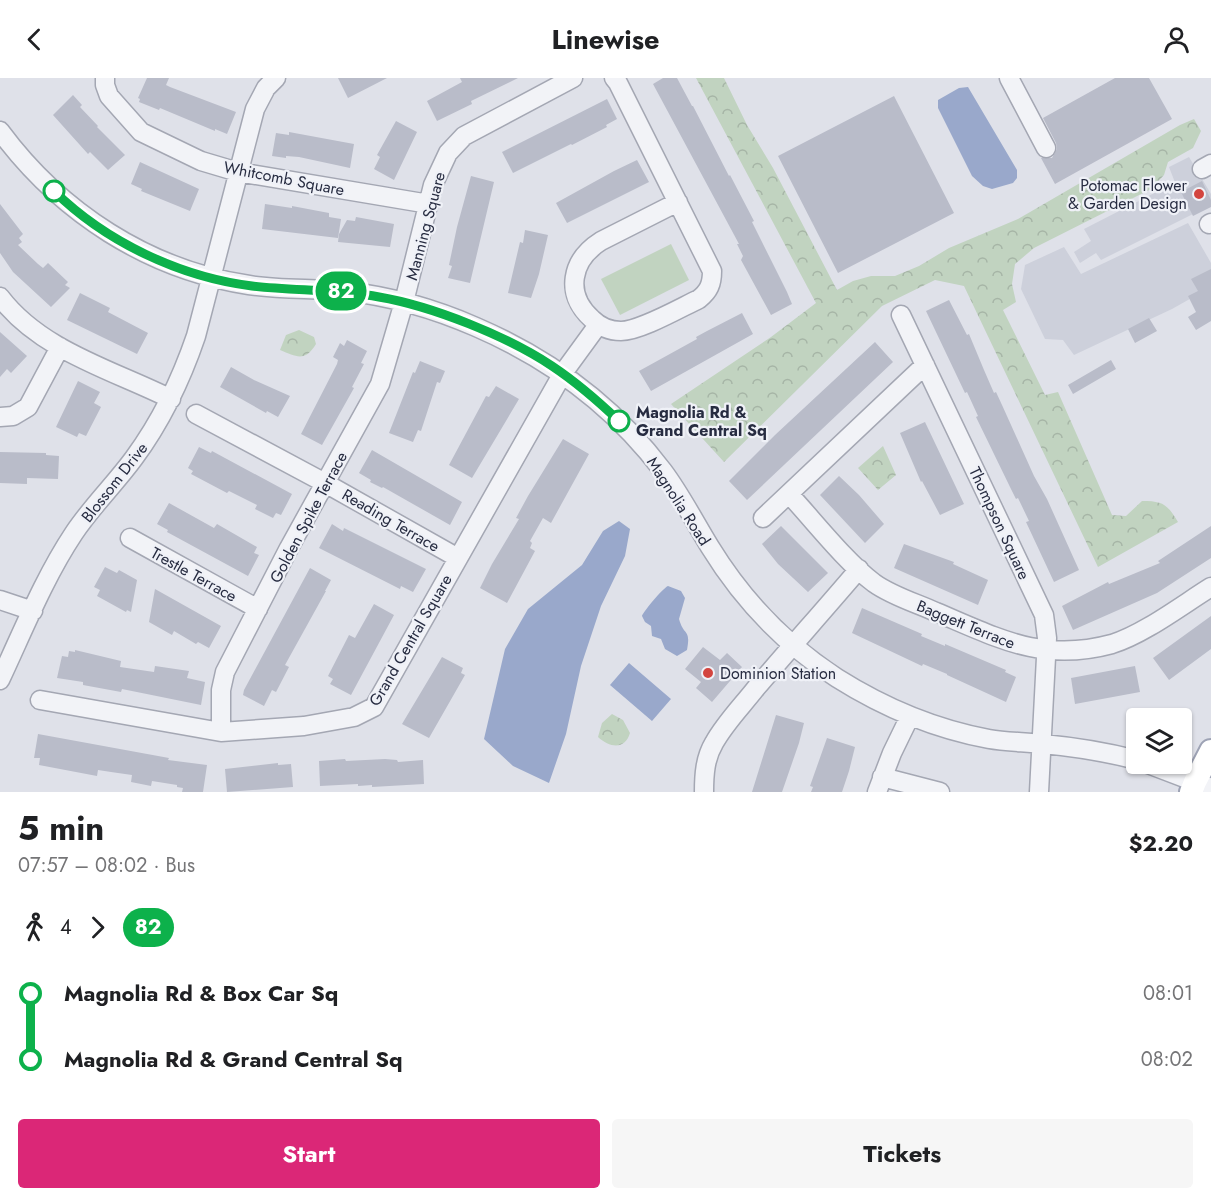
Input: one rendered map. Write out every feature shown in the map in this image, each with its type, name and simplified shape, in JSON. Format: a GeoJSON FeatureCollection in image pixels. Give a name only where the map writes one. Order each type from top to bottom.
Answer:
{"type":"FeatureCollection","features":[{"type":"Feature","properties":{"kind":"main road"},"geometry":{"type":"LineString","coordinates":[[1199,787],[1211,751]]}},
{"type":"Feature","properties":{"kind":"street","name":"Whitcomb Square"},"geometry":{"type":"LineString","coordinates":[[105,78],[109,96],[141,132],[201,160],[238,172],[429,204]]}},
{"type":"Feature","properties":{"kind":"street","name":"Blossom Drive"},"geometry":{"type":"LineString","coordinates":[[0,680],[54,566],[74,534],[133,459],[171,399],[192,347],[212,278],[255,109],[266,88],[276,78]]}},
{"type":"Feature","properties":{"kind":"street","name":"Manning Square"},"geometry":{"type":"LineString","coordinates":[[404,302],[433,185],[448,153],[464,136],[573,78]]}},
{"type":"Feature","properties":{"kind":"street"},"geometry":{"type":"LineString","coordinates":[[614,78],[678,202],[712,271],[712,280],[706,293],[699,299],[633,330],[609,329],[598,325],[584,312],[575,290],[575,278],[583,256],[601,241],[678,202]]}},
{"type":"Feature","properties":{"kind":"street"},"geometry":{"type":"LineString","coordinates":[[1009,78],[1046,148]]}},
{"type":"Feature","properties":{"kind":"street","name":"Magnolia Road"},"geometry":{"type":"LineString","coordinates":[[0,131],[7,154],[33,172],[59,196],[102,229],[150,256],[189,272],[250,285],[344,291],[404,302],[475,326],[526,351],[563,374],[609,411],[644,448],[685,504],[732,579],[756,609],[792,645],[836,677],[869,697],[910,716],[952,730],[990,739],[1042,743],[1126,757]]}},
{"type":"Feature","properties":{"kind":"street"},"geometry":{"type":"LineString","coordinates":[[0,297],[24,323],[60,347],[171,399]]}},
{"type":"Feature","properties":{"kind":"street","name":"Golden Spike Terrace"},"geometry":{"type":"LineString","coordinates":[[221,732],[221,690],[225,672],[380,384],[404,302]]}},
{"type":"Feature","properties":{"kind":"street","name":"Thompson Square"},"geometry":{"type":"LineString","coordinates":[[902,315],[1044,615],[1046,651],[1040,792]]}},
{"type":"Feature","properties":{"kind":"street"},"geometry":{"type":"LineString","coordinates":[[563,374],[598,325]]}},
{"type":"Feature","properties":{"kind":"street"},"geometry":{"type":"LineString","coordinates":[[0,417],[13,416],[28,407],[60,347]]}},
{"type":"Feature","properties":{"kind":"street"},"geometry":{"type":"LineString","coordinates":[[763,518],[925,365]]}},
{"type":"Feature","properties":{"kind":"street","name":"Grand Central Square"},"geometry":{"type":"LineString","coordinates":[[40,700],[221,732],[304,726],[354,717],[374,707],[563,374]]}},
{"type":"Feature","properties":{"kind":"street","name":"Reading Terrace"},"geometry":{"type":"LineString","coordinates":[[196,414],[458,558]]}},
{"type":"Feature","properties":{"kind":"street","name":"Baggett Terrace"},"geometry":{"type":"LineString","coordinates":[[789,494],[874,583],[894,594],[1023,647],[1069,652],[1114,643],[1136,633],[1211,587]]}},
{"type":"Feature","properties":{"kind":"street","name":"Trestle Terrace"},"geometry":{"type":"LineString","coordinates":[[130,538],[258,609]]}},
{"type":"Feature","properties":{"kind":"street"},"geometry":{"type":"LineString","coordinates":[[704,792],[705,770],[714,743],[792,645],[859,569]]}},
{"type":"Feature","properties":{"kind":"street"},"geometry":{"type":"LineString","coordinates":[[0,600],[33,611]]}},
{"type":"Feature","properties":{"kind":"street"},"geometry":{"type":"LineString","coordinates":[[910,716],[879,784],[940,792]]}},
{"type":"Feature","properties":{"kind":"street"},"geometry":{"type":"LineString","coordinates":[[1170,774],[1199,787]]}},
{"type":"Feature","properties":{"kind":"shaded area"},"geometry":{"type":"Polygon","coordinates":[[[1189,157],[1211,194],[1211,205],[1101,260],[1096,253],[1080,263],[1074,252],[1091,241],[1084,229],[1166,187],[1176,185],[1169,167],[1189,157]]]}},
{"type":"Feature","properties":{"kind":"shaded area"},"geometry":{"type":"Polygon","coordinates":[[[1188,223],[1211,263],[1211,287],[1172,309],[1074,355],[1063,340],[1045,339],[1021,289],[1025,265],[1064,247],[1081,274],[1188,223]]]}},
{"type":"Feature","properties":{"kind":"green space"},"geometry":{"type":"Polygon","coordinates":[[[696,78],[724,78],[747,125],[773,168],[837,290],[853,281],[871,276],[895,276],[919,266],[949,248],[1018,219],[1194,119],[1201,131],[1193,148],[1168,162],[1164,175],[1151,189],[1034,248],[1015,264],[1012,284],[1016,302],[1003,310],[1045,395],[1058,392],[1112,515],[1126,516],[1142,501],[1155,502],[1167,507],[1178,522],[1098,567],[964,286],[935,280],[882,306],[724,462],[671,404],[771,337],[816,303],[696,78]]]}},
{"type":"Feature","properties":{"kind":"green space"},"geometry":{"type":"Polygon","coordinates":[[[671,244],[689,280],[620,315],[601,279],[671,244]]]}},
{"type":"Feature","properties":{"kind":"green space"},"geometry":{"type":"Polygon","coordinates":[[[299,330],[314,337],[316,344],[312,350],[300,356],[280,350],[286,335],[299,330]]]}},
{"type":"Feature","properties":{"kind":"green space"},"geometry":{"type":"Polygon","coordinates":[[[883,446],[896,475],[878,490],[858,468],[883,446]]]}},
{"type":"Feature","properties":{"kind":"green space"},"geometry":{"type":"Polygon","coordinates":[[[612,714],[623,720],[630,733],[625,742],[617,746],[598,737],[602,723],[612,714]]]}},
{"type":"Feature","properties":{"kind":"water"},"geometry":{"type":"Polygon","coordinates":[[[968,87],[1017,170],[1017,178],[1013,183],[992,189],[983,186],[972,176],[938,108],[938,100],[959,88],[968,87]]]}},
{"type":"Feature","properties":{"kind":"water"},"geometry":{"type":"Polygon","coordinates":[[[619,521],[630,529],[625,556],[601,606],[581,666],[566,734],[549,783],[513,766],[484,739],[505,649],[528,609],[582,565],[603,531],[619,521]]]}},
{"type":"Feature","properties":{"kind":"water"},"geometry":{"type":"Polygon","coordinates":[[[668,586],[681,591],[685,598],[679,619],[688,635],[688,643],[687,650],[677,656],[665,649],[661,639],[652,636],[651,626],[642,616],[668,586]]]}},
{"type":"Feature","properties":{"kind":"water"},"geometry":{"type":"Polygon","coordinates":[[[629,663],[671,699],[652,721],[610,685],[629,663]]]}},
{"type":"Feature","properties":{"kind":"building"},"geometry":{"type":"Polygon","coordinates":[[[147,78],[169,78],[166,85],[236,112],[227,134],[139,102],[138,98],[147,78]]]}},
{"type":"Feature","properties":{"kind":"building"},"geometry":{"type":"Polygon","coordinates":[[[338,78],[387,78],[348,98],[338,78]]]}},
{"type":"Feature","properties":{"kind":"building"},"geometry":{"type":"Polygon","coordinates":[[[460,78],[518,78],[437,121],[427,101],[462,82],[460,78]]]}},
{"type":"Feature","properties":{"kind":"building"},"geometry":{"type":"Polygon","coordinates":[[[663,78],[677,78],[754,221],[752,222],[787,292],[792,304],[771,315],[741,260],[743,256],[737,244],[739,244],[653,84],[663,78]]]}},
{"type":"Feature","properties":{"kind":"building"},"geometry":{"type":"Polygon","coordinates":[[[1115,78],[1149,78],[1172,119],[1055,184],[1041,158],[1052,158],[1057,149],[1043,118],[1115,78]]]}},
{"type":"Feature","properties":{"kind":"building"},"geometry":{"type":"Polygon","coordinates":[[[73,95],[97,127],[125,155],[108,170],[90,152],[88,154],[53,115],[73,95]]]}},
{"type":"Feature","properties":{"kind":"building"},"geometry":{"type":"Polygon","coordinates":[[[894,96],[954,213],[838,273],[778,156],[894,96]]]}},
{"type":"Feature","properties":{"kind":"building"},"geometry":{"type":"Polygon","coordinates":[[[607,99],[617,119],[606,125],[607,127],[513,173],[502,152],[607,99]]]}},
{"type":"Feature","properties":{"kind":"building"},"geometry":{"type":"Polygon","coordinates":[[[396,121],[417,132],[394,180],[374,169],[380,157],[377,155],[396,121]]]}},
{"type":"Feature","properties":{"kind":"building"},"geometry":{"type":"Polygon","coordinates":[[[289,132],[354,144],[350,168],[299,157],[272,156],[276,133],[289,135],[289,132]]]}},
{"type":"Feature","properties":{"kind":"building"},"geometry":{"type":"Polygon","coordinates":[[[637,160],[649,182],[567,223],[556,203],[637,160]]]}},
{"type":"Feature","properties":{"kind":"building"},"geometry":{"type":"Polygon","coordinates":[[[140,162],[199,189],[190,211],[141,191],[142,189],[131,184],[140,162]]]}},
{"type":"Feature","properties":{"kind":"building"},"geometry":{"type":"Polygon","coordinates":[[[471,176],[494,182],[470,283],[448,278],[452,266],[449,265],[457,227],[471,176]]]}},
{"type":"Feature","properties":{"kind":"building"},"geometry":{"type":"Polygon","coordinates":[[[1202,181],[1211,200],[1211,207],[1193,216],[1181,192],[1202,181]]]}},
{"type":"Feature","properties":{"kind":"building"},"geometry":{"type":"Polygon","coordinates":[[[0,204],[23,234],[19,238],[22,242],[18,245],[43,268],[48,263],[68,282],[65,285],[70,288],[51,307],[13,272],[0,253],[0,204]]]}},
{"type":"Feature","properties":{"kind":"building"},"geometry":{"type":"Polygon","coordinates":[[[265,204],[329,213],[329,217],[341,219],[338,238],[262,229],[265,204]]]}},
{"type":"Feature","properties":{"kind":"building"},"geometry":{"type":"Polygon","coordinates":[[[356,217],[394,224],[390,247],[338,242],[339,234],[347,220],[355,221],[356,217]]]}},
{"type":"Feature","properties":{"kind":"building"},"geometry":{"type":"Polygon","coordinates":[[[525,230],[548,235],[531,298],[508,293],[525,230]]]}},
{"type":"Feature","properties":{"kind":"building"},"geometry":{"type":"Polygon","coordinates":[[[1211,269],[1211,321],[1196,330],[1188,317],[1196,312],[1188,296],[1198,291],[1191,279],[1211,269]]]}},
{"type":"Feature","properties":{"kind":"building"},"geometry":{"type":"Polygon","coordinates":[[[80,293],[110,308],[108,312],[148,333],[137,354],[67,320],[80,293]]]}},
{"type":"Feature","properties":{"kind":"building"},"geometry":{"type":"Polygon","coordinates":[[[949,300],[967,335],[969,334],[994,393],[996,392],[1079,570],[1054,582],[1026,522],[1029,521],[1010,487],[976,417],[978,416],[967,392],[965,393],[926,311],[949,300]]]}},
{"type":"Feature","properties":{"kind":"building"},"geometry":{"type":"Polygon","coordinates":[[[742,313],[753,334],[651,391],[639,371],[742,313]]]}},
{"type":"Feature","properties":{"kind":"building"},"geometry":{"type":"Polygon","coordinates":[[[1149,318],[1157,331],[1135,343],[1128,329],[1149,318]]]}},
{"type":"Feature","properties":{"kind":"building"},"geometry":{"type":"Polygon","coordinates":[[[0,332],[27,356],[11,373],[7,369],[0,377],[0,332]]]}},
{"type":"Feature","properties":{"kind":"building"},"geometry":{"type":"Polygon","coordinates":[[[347,340],[367,351],[361,363],[364,364],[352,387],[354,388],[322,445],[301,434],[337,364],[338,360],[333,357],[340,343],[344,346],[347,340]]]}},
{"type":"Feature","properties":{"kind":"building"},"geometry":{"type":"Polygon","coordinates":[[[875,342],[893,362],[747,500],[729,481],[875,342]]]}},
{"type":"Feature","properties":{"kind":"building"},"geometry":{"type":"Polygon","coordinates":[[[1111,360],[1116,369],[1073,394],[1068,385],[1111,360]]]}},
{"type":"Feature","properties":{"kind":"building"},"geometry":{"type":"Polygon","coordinates":[[[420,361],[445,371],[440,383],[437,382],[421,431],[418,430],[413,442],[389,433],[413,372],[415,373],[420,361]]]}},
{"type":"Feature","properties":{"kind":"building"},"geometry":{"type":"Polygon","coordinates":[[[231,367],[290,396],[278,417],[267,411],[266,413],[220,387],[231,367]]]}},
{"type":"Feature","properties":{"kind":"building"},"geometry":{"type":"Polygon","coordinates":[[[78,381],[100,392],[94,403],[101,407],[86,436],[79,433],[77,437],[56,427],[78,381]]]}},
{"type":"Feature","properties":{"kind":"building"},"geometry":{"type":"Polygon","coordinates":[[[496,386],[519,399],[472,478],[449,465],[486,396],[489,397],[496,386]]]}},
{"type":"Feature","properties":{"kind":"building"},"geometry":{"type":"Polygon","coordinates":[[[925,422],[964,504],[940,515],[921,482],[900,433],[925,422]]]}},
{"type":"Feature","properties":{"kind":"building"},"geometry":{"type":"Polygon","coordinates":[[[563,439],[589,454],[551,523],[543,518],[530,541],[532,543],[530,548],[535,551],[507,603],[480,588],[519,519],[516,518],[528,496],[563,439]]]}},
{"type":"Feature","properties":{"kind":"building"},"geometry":{"type":"Polygon","coordinates":[[[199,447],[211,453],[212,451],[292,494],[281,515],[276,513],[273,518],[255,509],[257,505],[229,491],[227,493],[191,474],[193,471],[188,468],[199,447]]]}},
{"type":"Feature","properties":{"kind":"building"},"geometry":{"type":"Polygon","coordinates":[[[372,450],[462,502],[450,525],[370,482],[371,480],[359,473],[372,450]]]}},
{"type":"Feature","properties":{"kind":"building"},"geometry":{"type":"Polygon","coordinates":[[[0,452],[46,453],[46,455],[59,456],[58,479],[27,478],[27,484],[0,483],[0,452]]]}},
{"type":"Feature","properties":{"kind":"building"},"geometry":{"type":"Polygon","coordinates":[[[839,476],[884,524],[865,543],[820,495],[839,476]]]}},
{"type":"Feature","properties":{"kind":"building"},"geometry":{"type":"Polygon","coordinates":[[[169,503],[214,528],[217,524],[257,547],[254,553],[259,555],[248,576],[167,532],[168,530],[157,524],[169,503]]]}},
{"type":"Feature","properties":{"kind":"building"},"geometry":{"type":"Polygon","coordinates":[[[332,524],[426,569],[413,592],[401,586],[400,589],[319,548],[332,524]]]}},
{"type":"Feature","properties":{"kind":"building"},"geometry":{"type":"Polygon","coordinates":[[[781,526],[828,573],[808,592],[778,564],[762,544],[781,526]]]}},
{"type":"Feature","properties":{"kind":"building"},"geometry":{"type":"Polygon","coordinates":[[[1211,526],[1211,558],[1157,593],[1073,630],[1062,606],[1108,582],[1109,584],[1160,563],[1158,561],[1211,526]]]}},
{"type":"Feature","properties":{"kind":"building"},"geometry":{"type":"Polygon","coordinates":[[[904,544],[954,562],[953,564],[988,580],[978,605],[894,568],[904,544]]]}},
{"type":"Feature","properties":{"kind":"building"},"geometry":{"type":"Polygon","coordinates":[[[105,567],[117,573],[119,570],[137,580],[131,612],[127,610],[126,612],[97,596],[100,590],[94,587],[105,567]]]}},
{"type":"Feature","properties":{"kind":"building"},"geometry":{"type":"Polygon","coordinates":[[[310,568],[331,580],[285,665],[289,667],[276,692],[272,690],[264,706],[243,695],[244,690],[310,568]]]}},
{"type":"Feature","properties":{"kind":"building"},"geometry":{"type":"Polygon","coordinates":[[[155,589],[221,626],[209,648],[198,642],[196,644],[174,631],[172,635],[149,622],[155,589]]]}},
{"type":"Feature","properties":{"kind":"building"},"geometry":{"type":"Polygon","coordinates":[[[374,604],[394,615],[351,695],[330,684],[333,679],[328,676],[349,635],[355,638],[374,604]]]}},
{"type":"Feature","properties":{"kind":"building"},"geometry":{"type":"Polygon","coordinates":[[[862,608],[922,634],[921,636],[1006,670],[1005,672],[1016,677],[1006,702],[852,633],[862,608]]]}},
{"type":"Feature","properties":{"kind":"building"},"geometry":{"type":"Polygon","coordinates":[[[1211,616],[1211,649],[1169,680],[1153,658],[1211,616]]]}},
{"type":"Feature","properties":{"kind":"building","name":"Dominion Station"},"geometry":{"type":"Polygon","coordinates":[[[703,647],[720,660],[727,653],[742,667],[712,702],[696,688],[701,682],[685,669],[703,647]]]}},
{"type":"Feature","properties":{"kind":"building"},"geometry":{"type":"Polygon","coordinates":[[[75,650],[121,661],[120,667],[154,672],[155,666],[189,671],[187,678],[205,682],[201,705],[122,689],[121,692],[83,685],[83,682],[57,678],[62,656],[68,657],[69,651],[75,652],[75,650]]]}},
{"type":"Feature","properties":{"kind":"building"},"geometry":{"type":"Polygon","coordinates":[[[442,657],[463,668],[461,673],[465,675],[429,738],[402,724],[442,657]]]}},
{"type":"Feature","properties":{"kind":"building"},"geometry":{"type":"Polygon","coordinates":[[[1135,666],[1140,692],[1075,704],[1071,678],[1135,666]]]}},
{"type":"Feature","properties":{"kind":"building"},"geometry":{"type":"Polygon","coordinates":[[[776,715],[804,723],[799,743],[782,792],[752,792],[776,715]]]}},
{"type":"Feature","properties":{"kind":"building"},"geometry":{"type":"Polygon","coordinates":[[[38,734],[169,758],[168,760],[207,765],[203,792],[182,792],[183,788],[177,785],[152,781],[151,786],[131,782],[132,775],[98,770],[97,776],[39,765],[40,758],[34,758],[38,734]]]}},
{"type":"Feature","properties":{"kind":"building"},"geometry":{"type":"Polygon","coordinates":[[[827,738],[855,747],[849,771],[842,792],[811,792],[813,787],[810,786],[827,738]]]}},
{"type":"Feature","properties":{"kind":"building"},"geometry":{"type":"Polygon","coordinates":[[[345,759],[346,761],[385,759],[398,762],[423,760],[424,784],[372,787],[372,785],[358,786],[358,784],[320,786],[319,761],[345,759]]]}},
{"type":"Feature","properties":{"kind":"building"},"geometry":{"type":"Polygon","coordinates":[[[278,763],[278,765],[291,764],[293,787],[227,792],[225,769],[278,763]]]}},
{"type":"Feature","properties":{"kind":"bus line","name":"82"},"geometry":{"type":"LineString","coordinates":[[54,191],[87,219],[118,239],[150,256],[189,272],[250,285],[344,291],[380,297],[424,308],[475,326],[551,365],[581,387],[619,421]]}},
{"type":"Feature","properties":{"kind":"place","name":"Potomac Flower & Garden Design"},"geometry":{"type":"Point","coordinates":[1199,194]}},
{"type":"Feature","properties":{"kind":"place","name":"Magnolia Rd & Grand Central Sq"},"geometry":{"type":"Point","coordinates":[619,421]}},
{"type":"Feature","properties":{"kind":"place","name":"Dominion Station"},"geometry":{"type":"Point","coordinates":[708,673]}}]}
